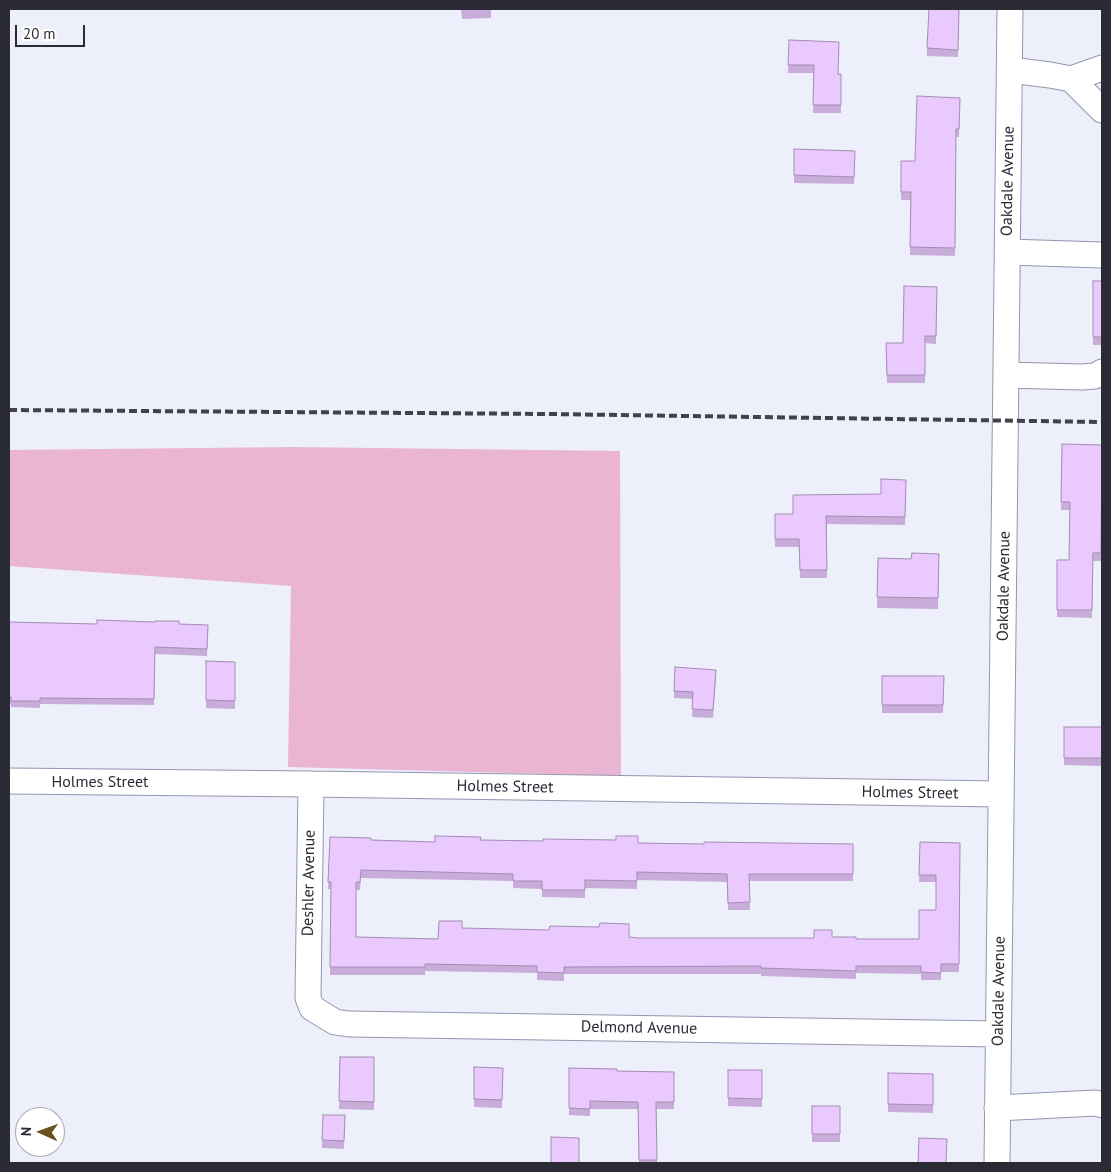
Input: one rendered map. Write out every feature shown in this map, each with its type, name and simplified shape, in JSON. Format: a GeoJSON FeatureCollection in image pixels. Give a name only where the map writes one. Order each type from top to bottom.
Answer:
{"type":"FeatureCollection","features":[{"type":"Feature","properties":{"kind":"street","name":"Oakdale Avenue"},"geometry":{"type":"LineString","coordinates":[[997,1163],[1010,9]]}},
{"type":"Feature","properties":{"kind":"street"},"geometry":{"type":"LineString","coordinates":[[1010,70],[1071,79],[1102,68]]}},
{"type":"Feature","properties":{"kind":"street"},"geometry":{"type":"LineString","coordinates":[[1071,79],[1102,110]]}},
{"type":"Feature","properties":{"kind":"street"},"geometry":{"type":"LineString","coordinates":[[1008,252],[1102,255]]}},
{"type":"Feature","properties":{"kind":"street"},"geometry":{"type":"LineString","coordinates":[[1006,376],[1082,377],[1095,376],[1102,372]]}},
{"type":"Feature","properties":{"kind":"street","name":"Holmes Street"},"geometry":{"type":"LineString","coordinates":[[9,781],[1001,794]]}},
{"type":"Feature","properties":{"kind":"street","name":"Deshler Avenue"},"geometry":{"type":"LineString","coordinates":[[307,982],[311,784]]}},
{"type":"Feature","properties":{"kind":"street","name":"Delmond Avenue"},"geometry":{"type":"LineString","coordinates":[[307,982],[308,998],[312,1008],[335,1022],[349,1024],[998,1034]]}},
{"type":"Feature","properties":{"kind":"street"},"geometry":{"type":"LineString","coordinates":[[997,1108],[1096,1103],[1102,1105]]}},
{"type":"Feature","properties":{"kind":"shaded area"},"geometry":{"type":"Polygon","coordinates":[[[293,447],[620,451],[621,776],[288,767],[291,586],[9,566],[9,450],[293,447]]]}},
{"type":"Feature","properties":{"kind":"building"},"geometry":{"type":"Polygon","coordinates":[[[929,9],[959,9],[958,50],[927,48],[929,9]]]}},
{"type":"Feature","properties":{"kind":"building"},"geometry":{"type":"Polygon","coordinates":[[[789,40],[839,42],[838,74],[841,74],[841,105],[813,105],[814,65],[788,65],[789,40]]]}},
{"type":"Feature","properties":{"kind":"building"},"geometry":{"type":"Polygon","coordinates":[[[917,96],[960,98],[959,129],[956,129],[955,248],[910,247],[911,192],[901,192],[901,161],[915,161],[917,96]]]}},
{"type":"Feature","properties":{"kind":"building"},"geometry":{"type":"Polygon","coordinates":[[[794,149],[855,151],[854,177],[794,175],[794,149]]]}},
{"type":"Feature","properties":{"kind":"building"},"geometry":{"type":"Polygon","coordinates":[[[1093,281],[1102,281],[1102,337],[1093,337],[1093,281]]]}},
{"type":"Feature","properties":{"kind":"building"},"geometry":{"type":"Polygon","coordinates":[[[904,286],[937,287],[936,336],[925,336],[925,375],[887,375],[886,343],[903,343],[904,286]]]}},
{"type":"Feature","properties":{"kind":"building"},"geometry":{"type":"Polygon","coordinates":[[[1062,444],[1102,445],[1101,553],[1093,553],[1092,610],[1057,610],[1057,560],[1069,560],[1070,502],[1061,502],[1062,444]]]}},
{"type":"Feature","properties":{"kind":"building"},"geometry":{"type":"Polygon","coordinates":[[[881,479],[906,480],[905,517],[826,516],[827,570],[800,570],[799,539],[775,539],[775,514],[793,514],[793,495],[881,494],[881,479]]]}},
{"type":"Feature","properties":{"kind":"building"},"geometry":{"type":"Polygon","coordinates":[[[912,553],[939,554],[938,598],[877,597],[878,558],[911,559],[912,553]]]}},
{"type":"Feature","properties":{"kind":"building"},"geometry":{"type":"Polygon","coordinates":[[[97,620],[179,621],[179,624],[208,625],[207,649],[155,647],[154,699],[40,698],[40,701],[11,701],[11,697],[9,697],[9,622],[97,624],[97,620]]]}},
{"type":"Feature","properties":{"kind":"building"},"geometry":{"type":"Polygon","coordinates":[[[206,661],[235,662],[235,701],[206,700],[206,661]]]}},
{"type":"Feature","properties":{"kind":"building"},"geometry":{"type":"Polygon","coordinates":[[[675,667],[716,670],[713,710],[692,709],[693,692],[674,691],[675,667]]]}},
{"type":"Feature","properties":{"kind":"building"},"geometry":{"type":"Polygon","coordinates":[[[882,676],[944,676],[943,705],[882,705],[882,676]]]}},
{"type":"Feature","properties":{"kind":"building"},"geometry":{"type":"Polygon","coordinates":[[[1064,727],[1102,727],[1102,758],[1064,758],[1064,727]]]}},
{"type":"Feature","properties":{"kind":"building"},"geometry":{"type":"Polygon","coordinates":[[[435,836],[481,837],[480,840],[543,841],[543,839],[616,840],[616,836],[638,836],[638,843],[853,844],[853,874],[749,874],[750,902],[728,903],[727,874],[637,872],[637,881],[585,880],[585,890],[542,890],[542,881],[513,881],[513,874],[361,870],[360,882],[356,882],[356,937],[438,939],[439,921],[462,921],[462,928],[549,930],[550,926],[599,927],[600,923],[629,924],[629,937],[638,938],[814,938],[814,930],[832,930],[832,937],[919,939],[919,910],[936,910],[936,875],[919,875],[920,842],[960,843],[959,964],[941,964],[941,973],[921,972],[921,966],[856,966],[856,971],[761,968],[761,966],[564,967],[564,973],[537,972],[537,966],[425,964],[425,967],[330,967],[331,882],[328,882],[330,837],[435,842],[435,836]]]}},
{"type":"Feature","properties":{"kind":"building"},"geometry":{"type":"Polygon","coordinates":[[[340,1057],[374,1057],[374,1102],[339,1101],[340,1057]]]}},
{"type":"Feature","properties":{"kind":"building"},"geometry":{"type":"Polygon","coordinates":[[[474,1067],[503,1068],[502,1100],[474,1099],[474,1067]]]}},
{"type":"Feature","properties":{"kind":"building"},"geometry":{"type":"Polygon","coordinates":[[[569,1068],[674,1072],[674,1102],[656,1102],[657,1160],[639,1160],[638,1102],[590,1101],[590,1109],[569,1108],[569,1068]]]}},
{"type":"Feature","properties":{"kind":"building"},"geometry":{"type":"Polygon","coordinates":[[[728,1070],[762,1070],[762,1099],[728,1098],[728,1070]]]}},
{"type":"Feature","properties":{"kind":"building"},"geometry":{"type":"Polygon","coordinates":[[[888,1073],[933,1074],[933,1105],[888,1104],[888,1073]]]}},
{"type":"Feature","properties":{"kind":"building"},"geometry":{"type":"Polygon","coordinates":[[[812,1106],[840,1106],[840,1134],[812,1134],[812,1106]]]}},
{"type":"Feature","properties":{"kind":"building"},"geometry":{"type":"Polygon","coordinates":[[[323,1115],[345,1115],[344,1141],[322,1140],[323,1115]]]}},
{"type":"Feature","properties":{"kind":"building"},"geometry":{"type":"Polygon","coordinates":[[[551,1137],[579,1138],[579,1163],[551,1163],[551,1137]]]}},
{"type":"Feature","properties":{"kind":"building"},"geometry":{"type":"Polygon","coordinates":[[[919,1138],[947,1139],[946,1163],[918,1163],[919,1138]]]}},
{"type":"Feature","properties":{"kind":"railway"},"geometry":{"type":"LineString","coordinates":[[9,410],[549,414],[1102,422]]}}]}
